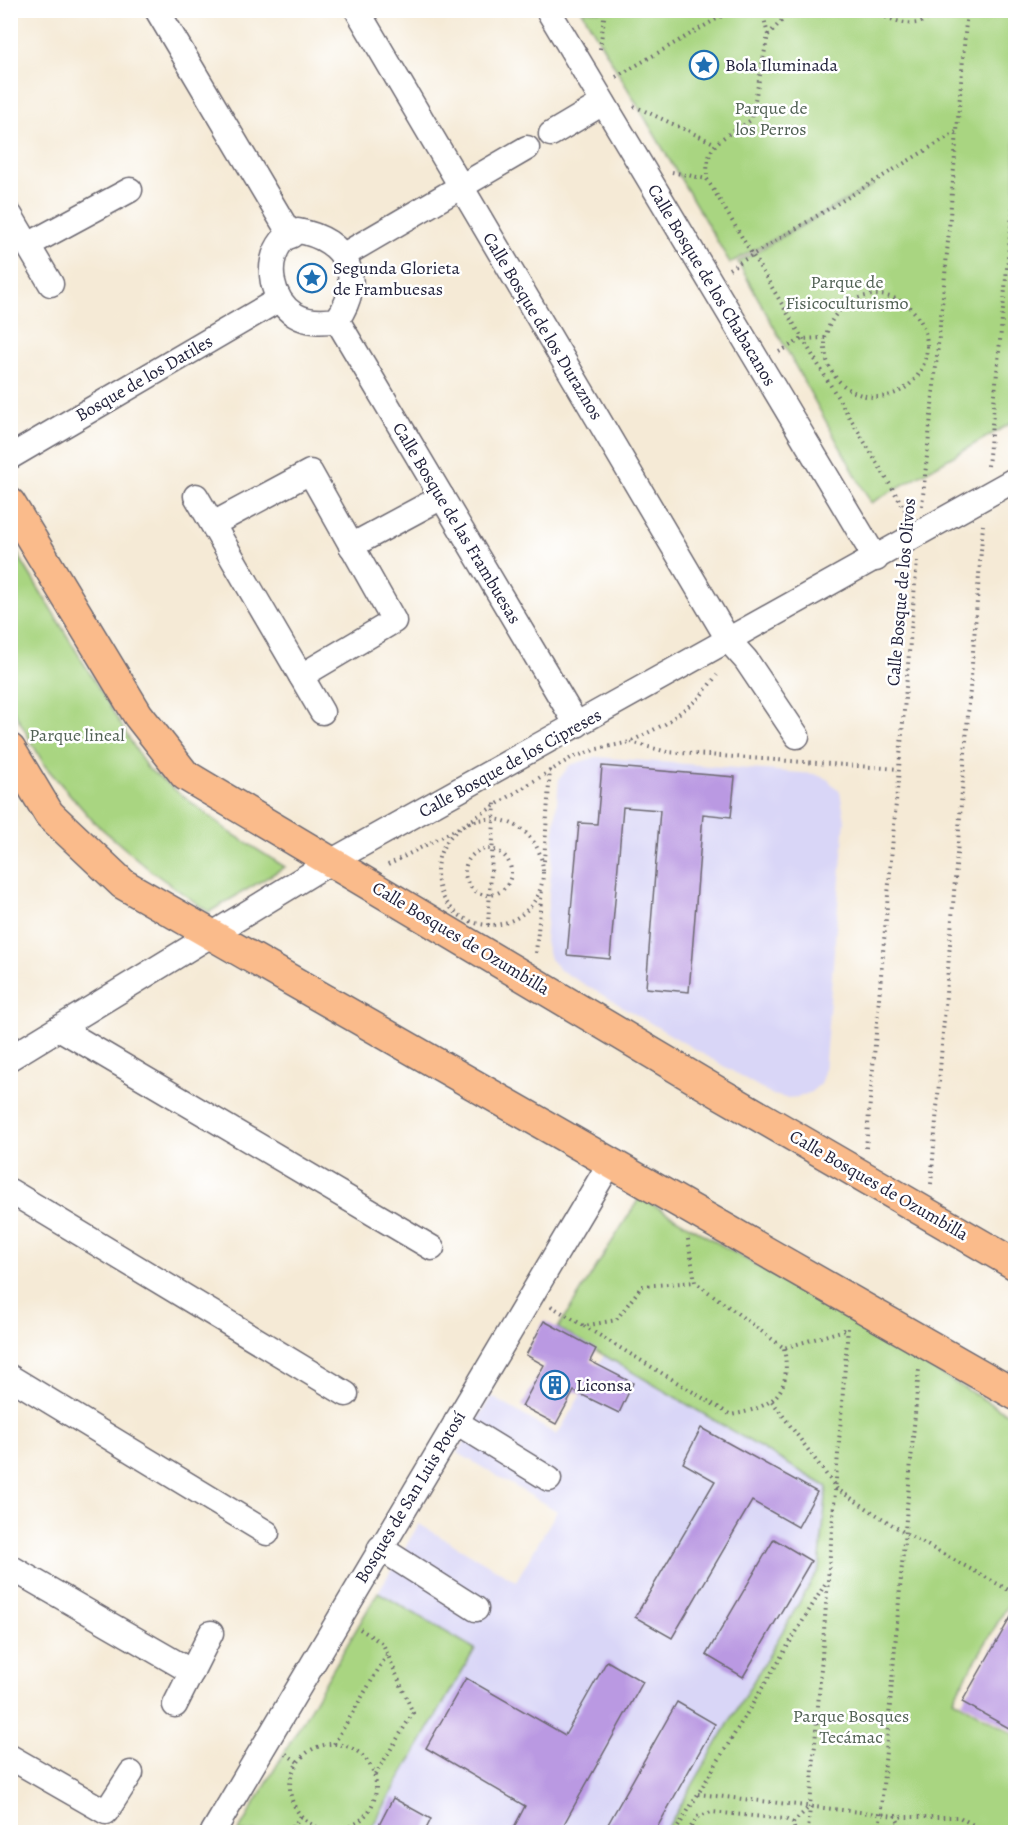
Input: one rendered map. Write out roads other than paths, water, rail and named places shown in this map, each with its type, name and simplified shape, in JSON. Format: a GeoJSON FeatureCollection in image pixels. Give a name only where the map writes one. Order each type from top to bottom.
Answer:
{"type":"FeatureCollection","features":[{"type":"Feature","properties":{"kind":"main road","name":"Calle Bosques de Ozumbilla"},"geometry":{"type":"LineString","coordinates":[[10,503],[138,715],[185,775],[332,861],[487,939],[534,981],[1016,1265]]}},
{"type":"Feature","properties":{"kind":"main road"},"geometry":{"type":"LineString","coordinates":[[10,749],[49,814],[123,884],[210,936],[1016,1395]]}},
{"type":"Feature","properties":{"kind":"street"},"geometry":{"type":"LineString","coordinates":[[157,10],[291,236]]}},
{"type":"Feature","properties":{"kind":"street","name":"Calle Bosque de los Duraznos"},"geometry":{"type":"LineString","coordinates":[[357,10],[729,641],[746,660],[797,736]]}},
{"type":"Feature","properties":{"kind":"street","name":"Calle Bosque de los Chabacanos"},"geometry":{"type":"LineString","coordinates":[[548,10],[876,559]]}},
{"type":"Feature","properties":{"kind":"street"},"geometry":{"type":"LineString","coordinates":[[551,134],[599,96]]}},
{"type":"Feature","properties":{"kind":"street"},"geometry":{"type":"LineString","coordinates":[[342,255],[527,148]]}},
{"type":"Feature","properties":{"kind":"street"},"geometry":{"type":"LineString","coordinates":[[28,245],[130,190]]}},
{"type":"Feature","properties":{"kind":"street"},"geometry":{"type":"LineString","coordinates":[[10,215],[51,284]]}},
{"type":"Feature","properties":{"kind":"street"},"geometry":{"type":"LineString","coordinates":[[298,231],[317,234],[336,245],[342,255],[347,263],[351,287],[348,305],[337,320],[317,322],[296,316],[278,300],[273,286],[272,261],[283,240],[298,231]]}},
{"type":"Feature","properties":{"kind":"street","name":"Bosque de los Datiles"},"geometry":{"type":"LineString","coordinates":[[10,457],[278,300]]}},
{"type":"Feature","properties":{"kind":"street","name":"Calle Bosque de las Frambuesas"},"geometry":{"type":"LineString","coordinates":[[337,320],[577,725]]}},
{"type":"Feature","properties":{"kind":"street"},"geometry":{"type":"LineString","coordinates":[[213,524],[310,472],[394,621],[301,676]]}},
{"type":"Feature","properties":{"kind":"street","name":"Calle Bosque de los Cipreses"},"geometry":{"type":"LineString","coordinates":[[10,1058],[332,861],[986,498],[1016,479]]}},
{"type":"Feature","properties":{"kind":"street"},"geometry":{"type":"LineString","coordinates":[[196,496],[322,712]]}},
{"type":"Feature","properties":{"kind":"street"},"geometry":{"type":"LineString","coordinates":[[351,546],[442,497]]}},
{"type":"Feature","properties":{"kind":"street"},"geometry":{"type":"LineString","coordinates":[[59,1028],[432,1248]]}},
{"type":"Feature","properties":{"kind":"street","name":"Bosques de San Luis Potosí"},"geometry":{"type":"LineString","coordinates":[[213,1833],[340,1615],[610,1163]]}},
{"type":"Feature","properties":{"kind":"street"},"geometry":{"type":"LineString","coordinates":[[10,1191],[346,1394]]}},
{"type":"Feature","properties":{"kind":"street"},"geometry":{"type":"LineString","coordinates":[[10,1377],[267,1533]]}},
{"type":"Feature","properties":{"kind":"street"},"geometry":{"type":"LineString","coordinates":[[456,1422],[549,1479]]}},
{"type":"Feature","properties":{"kind":"street"},"geometry":{"type":"LineString","coordinates":[[380,1548],[476,1609]]}},
{"type":"Feature","properties":{"kind":"street"},"geometry":{"type":"LineString","coordinates":[[10,1567],[192,1672]]}},
{"type":"Feature","properties":{"kind":"street"},"geometry":{"type":"LineString","coordinates":[[175,1705],[212,1633]]}},
{"type":"Feature","properties":{"kind":"street"},"geometry":{"type":"LineString","coordinates":[[10,1757],[106,1812],[131,1773]]}},
{"type":"Feature","properties":{"kind":"place","name":"Bola Iluminada"},"geometry":{"type":"Point","coordinates":[704,65]}},
{"type":"Feature","properties":{"kind":"place","name":"Segunda Glorieta de Frambuesas"},"geometry":{"type":"Point","coordinates":[312,278]}},
{"type":"Feature","properties":{"kind":"place","name":"Liconsa"},"geometry":{"type":"Point","coordinates":[555,1385]}},
{"type":"Feature","properties":{"kind":"park label","name":"Parque de los Perros"},"geometry":{"type":"Point","coordinates":[771,118]}},
{"type":"Feature","properties":{"kind":"park label","name":"Parque de Fisicoculturismo"},"geometry":{"type":"Point","coordinates":[847,292]}},
{"type":"Feature","properties":{"kind":"park label","name":"Parque lineal"},"geometry":{"type":"Point","coordinates":[77,735]}},
{"type":"Feature","properties":{"kind":"park label","name":"Parque Bosques Tecámac"},"geometry":{"type":"Point","coordinates":[851,1726]}}]}
